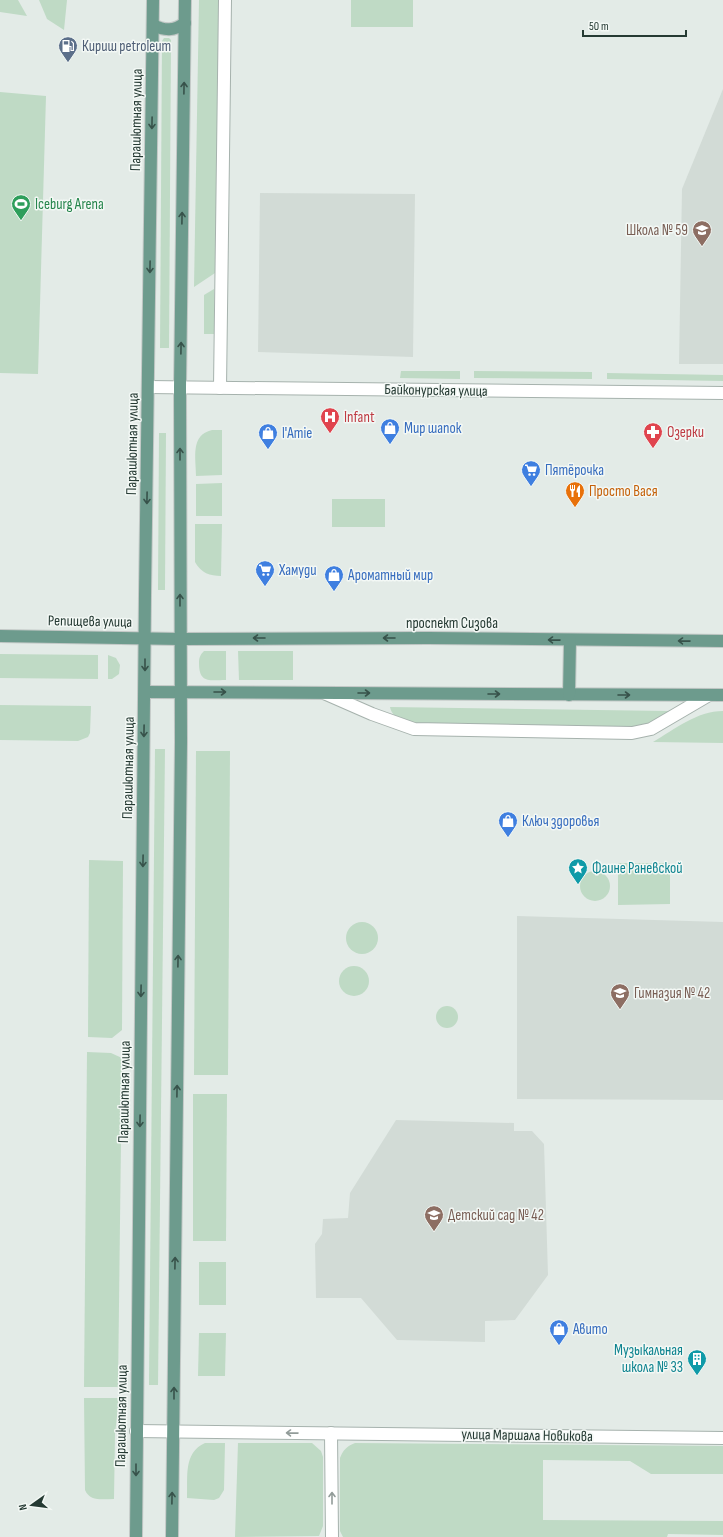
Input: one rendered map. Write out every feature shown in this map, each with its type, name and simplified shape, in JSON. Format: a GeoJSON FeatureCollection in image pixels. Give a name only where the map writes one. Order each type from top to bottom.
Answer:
{"type":"FeatureCollection","features":[{"type":"Feature","properties":{"kind":"main road","name":"Парашютная улица"},"geometry":{"type":"LineString","coordinates":[[136,1537],[145,692],[144,638],[153,0]]}},
{"type":"Feature","properties":{"kind":"main road"},"geometry":{"type":"LineString","coordinates":[[172,1537],[181,692],[180,387],[185,0]]}},
{"type":"Feature","properties":{"kind":"main road"},"geometry":{"type":"LineString","coordinates":[[153,25],[160,29],[170,30],[178,28],[185,23]]}},
{"type":"Feature","properties":{"kind":"main road","name":"Репищева улица"},"geometry":{"type":"LineString","coordinates":[[0,636],[180,638]]}},
{"type":"Feature","properties":{"kind":"main road","name":"проспект Сизова"},"geometry":{"type":"LineString","coordinates":[[180,638],[723,641]]}},
{"type":"Feature","properties":{"kind":"main road"},"geometry":{"type":"LineString","coordinates":[[569,695],[570,640]]}},
{"type":"Feature","properties":{"kind":"main road"},"geometry":{"type":"LineString","coordinates":[[145,692],[723,695]]}},
{"type":"Feature","properties":{"kind":"street"},"geometry":{"type":"LineString","coordinates":[[220,388],[225,0]]}},
{"type":"Feature","properties":{"kind":"street","name":"Байконурская улица"},"geometry":{"type":"LineString","coordinates":[[148,387],[723,393]]}},
{"type":"Feature","properties":{"kind":"street"},"geometry":{"type":"LineString","coordinates":[[324,693],[372,714],[414,729],[632,733],[651,729],[709,695]]}},
{"type":"Feature","properties":{"kind":"street","name":"улица Маршала Новикова"},"geometry":{"type":"LineString","coordinates":[[136,1431],[723,1438]]}},
{"type":"Feature","properties":{"kind":"street"},"geometry":{"type":"LineString","coordinates":[[331,1433],[332,1537]]}},
{"type":"Feature","properties":{"kind":"shaded area","name":"Школа № 59"},"geometry":{"type":"Polygon","coordinates":[[[723,89],[723,364],[679,364],[682,189],[723,89]]]}},
{"type":"Feature","properties":{"kind":"shaded area"},"geometry":{"type":"Polygon","coordinates":[[[260,193],[415,194],[413,357],[258,352],[260,193]]]}},
{"type":"Feature","properties":{"kind":"shaded area","name":"Гимназия № 42"},"geometry":{"type":"Polygon","coordinates":[[[517,916],[723,922],[723,1100],[517,1099],[517,916]]]}},
{"type":"Feature","properties":{"kind":"shaded area","name":"Детский сад № 42"},"geometry":{"type":"Polygon","coordinates":[[[396,1120],[514,1123],[514,1131],[532,1131],[544,1144],[548,1275],[515,1320],[485,1321],[485,1342],[397,1340],[361,1298],[316,1298],[315,1244],[322,1234],[323,1219],[348,1218],[350,1193],[396,1120]]]}},
{"type":"Feature","properties":{"kind":"green space"},"geometry":{"type":"Polygon","coordinates":[[[0,0],[18,0],[27,16],[0,12],[0,0]]]}},
{"type":"Feature","properties":{"kind":"green space"},"geometry":{"type":"Polygon","coordinates":[[[39,0],[67,0],[64,30],[47,19],[39,0]]]}},
{"type":"Feature","properties":{"kind":"green space"},"geometry":{"type":"Polygon","coordinates":[[[199,0],[220,0],[215,273],[194,287],[199,0]]]}},
{"type":"Feature","properties":{"kind":"green space"},"geometry":{"type":"Polygon","coordinates":[[[351,0],[413,0],[413,27],[351,27],[351,0]]]}},
{"type":"Feature","properties":{"kind":"green space"},"geometry":{"type":"Polygon","coordinates":[[[164,38],[169,38],[171,40],[169,348],[160,348],[162,41],[164,38]]]}},
{"type":"Feature","properties":{"kind":"green space","name":"Iceburg Arena"},"geometry":{"type":"Polygon","coordinates":[[[0,92],[46,96],[38,374],[0,373],[0,92]]]}},
{"type":"Feature","properties":{"kind":"green space"},"geometry":{"type":"Polygon","coordinates":[[[214,289],[214,334],[204,334],[204,295],[214,289]]]}},
{"type":"Feature","properties":{"kind":"green space"},"geometry":{"type":"Polygon","coordinates":[[[401,371],[460,371],[460,379],[400,378],[401,371]]]}},
{"type":"Feature","properties":{"kind":"green space"},"geometry":{"type":"Polygon","coordinates":[[[474,371],[592,372],[592,379],[474,378],[474,371]]]}},
{"type":"Feature","properties":{"kind":"green space"},"geometry":{"type":"Polygon","coordinates":[[[607,373],[723,375],[723,381],[607,379],[607,373]]]}},
{"type":"Feature","properties":{"kind":"green space"},"geometry":{"type":"Polygon","coordinates":[[[212,430],[222,430],[222,475],[196,476],[195,455],[197,442],[205,433],[212,430]]]}},
{"type":"Feature","properties":{"kind":"green space"},"geometry":{"type":"Polygon","coordinates":[[[159,433],[166,433],[165,590],[158,590],[159,433]]]}},
{"type":"Feature","properties":{"kind":"green space"},"geometry":{"type":"Polygon","coordinates":[[[222,483],[222,516],[196,516],[196,484],[222,483]]]}},
{"type":"Feature","properties":{"kind":"green space"},"geometry":{"type":"Polygon","coordinates":[[[332,499],[385,499],[385,527],[332,527],[332,499]]]}},
{"type":"Feature","properties":{"kind":"green space"},"geometry":{"type":"Polygon","coordinates":[[[195,524],[222,524],[221,576],[206,573],[197,566],[195,562],[195,524]]]}},
{"type":"Feature","properties":{"kind":"green space"},"geometry":{"type":"Polygon","coordinates":[[[204,651],[226,651],[226,680],[210,680],[203,678],[201,675],[199,660],[204,651]]]}},
{"type":"Feature","properties":{"kind":"green space"},"geometry":{"type":"Polygon","coordinates":[[[238,651],[293,651],[293,680],[239,680],[238,651]]]}},
{"type":"Feature","properties":{"kind":"green space"},"geometry":{"type":"Polygon","coordinates":[[[0,654],[98,655],[98,679],[0,678],[0,654]]]}},
{"type":"Feature","properties":{"kind":"green space"},"geometry":{"type":"Polygon","coordinates":[[[108,655],[116,658],[120,665],[119,674],[112,679],[108,679],[108,655]]]}},
{"type":"Feature","properties":{"kind":"green space"},"geometry":{"type":"Polygon","coordinates":[[[0,705],[91,706],[90,733],[88,737],[78,741],[0,740],[0,705]]]}},
{"type":"Feature","properties":{"kind":"green space"},"geometry":{"type":"Polygon","coordinates":[[[390,707],[669,711],[661,717],[633,728],[415,724],[396,717],[391,711],[390,707]]]}},
{"type":"Feature","properties":{"kind":"green space"},"geometry":{"type":"Polygon","coordinates":[[[723,711],[723,743],[653,742],[695,717],[723,711]]]}},
{"type":"Feature","properties":{"kind":"green space"},"geometry":{"type":"Polygon","coordinates":[[[155,749],[165,749],[158,1385],[149,1385],[155,749]]]}},
{"type":"Feature","properties":{"kind":"green space"},"geometry":{"type":"Polygon","coordinates":[[[196,751],[230,751],[228,1075],[194,1075],[196,751]]]}},
{"type":"Feature","properties":{"kind":"green space"},"geometry":{"type":"Polygon","coordinates":[[[89,860],[123,861],[122,1030],[112,1038],[88,1037],[89,860]]]}},
{"type":"Feature","properties":{"kind":"green space"},"geometry":{"type":"Polygon","coordinates":[[[618,863],[670,863],[670,904],[618,905],[618,863]]]}},
{"type":"Feature","properties":{"kind":"green space"},"geometry":{"type":"Polygon","coordinates":[[[595,871],[606,875],[610,886],[606,897],[595,901],[584,897],[580,886],[584,875],[595,871]]]}},
{"type":"Feature","properties":{"kind":"green space"},"geometry":{"type":"Polygon","coordinates":[[[362,922],[368,923],[375,929],[378,938],[377,944],[371,951],[362,954],[356,953],[349,947],[346,938],[347,932],[353,925],[362,922]]]}},
{"type":"Feature","properties":{"kind":"green space"},"geometry":{"type":"Polygon","coordinates":[[[354,966],[365,970],[369,981],[365,992],[354,996],[343,992],[339,981],[343,970],[354,966]]]}},
{"type":"Feature","properties":{"kind":"green space"},"geometry":{"type":"Polygon","coordinates":[[[447,1006],[455,1009],[458,1017],[455,1025],[447,1028],[439,1025],[436,1017],[439,1009],[447,1006]]]}},
{"type":"Feature","properties":{"kind":"green space"},"geometry":{"type":"Polygon","coordinates":[[[87,1052],[111,1053],[122,1058],[118,1387],[84,1387],[87,1052]]]}},
{"type":"Feature","properties":{"kind":"green space"},"geometry":{"type":"Polygon","coordinates":[[[193,1094],[227,1094],[226,1241],[193,1241],[193,1094]]]}},
{"type":"Feature","properties":{"kind":"green space"},"geometry":{"type":"Polygon","coordinates":[[[199,1262],[226,1262],[226,1305],[199,1305],[199,1262]]]}},
{"type":"Feature","properties":{"kind":"green space"},"geometry":{"type":"Polygon","coordinates":[[[199,1333],[226,1333],[225,1376],[198,1376],[199,1333]]]}},
{"type":"Feature","properties":{"kind":"green space"},"geometry":{"type":"Polygon","coordinates":[[[84,1398],[119,1398],[115,1434],[114,1499],[93,1498],[87,1494],[85,1490],[84,1398]]]}},
{"type":"Feature","properties":{"kind":"green space"},"geometry":{"type":"Polygon","coordinates":[[[205,1443],[225,1443],[224,1490],[219,1498],[214,1500],[187,1498],[187,1474],[190,1459],[198,1447],[205,1443]]]}},
{"type":"Feature","properties":{"kind":"green space"},"geometry":{"type":"Polygon","coordinates":[[[238,1443],[312,1443],[321,1451],[323,1457],[323,1526],[319,1536],[235,1537],[238,1443]]]}},
{"type":"Feature","properties":{"kind":"green space"},"geometry":{"type":"Polygon","coordinates":[[[355,1443],[723,1446],[723,1474],[651,1474],[630,1461],[543,1460],[543,1520],[723,1521],[723,1535],[668,1534],[667,1537],[343,1537],[340,1531],[340,1458],[342,1453],[350,1445],[355,1443]]]}},
{"type":"Feature","properties":{"kind":"place","name":"Кириш petroleum"},"geometry":{"type":"Point","coordinates":[68,63]}},
{"type":"Feature","properties":{"kind":"place","name":"Iceburg Arena"},"geometry":{"type":"Point","coordinates":[21,221]}},
{"type":"Feature","properties":{"kind":"place","name":"Школа № 59"},"geometry":{"type":"Point","coordinates":[702,247]}},
{"type":"Feature","properties":{"kind":"place","name":"Infant"},"geometry":{"type":"Point","coordinates":[330,434]}},
{"type":"Feature","properties":{"kind":"place","name":"Мир шапок"},"geometry":{"type":"Point","coordinates":[390,445]}},
{"type":"Feature","properties":{"kind":"place","name":"Озерки"},"geometry":{"type":"Point","coordinates":[653,449]}},
{"type":"Feature","properties":{"kind":"place","name":"l'Amie"},"geometry":{"type":"Point","coordinates":[268,450]}},
{"type":"Feature","properties":{"kind":"place","name":"Пятёрочка"},"geometry":{"type":"Point","coordinates":[531,487]}},
{"type":"Feature","properties":{"kind":"place","name":"Просто Вася"},"geometry":{"type":"Point","coordinates":[575,508]}},
{"type":"Feature","properties":{"kind":"place","name":"Хамуди"},"geometry":{"type":"Point","coordinates":[265,587]}},
{"type":"Feature","properties":{"kind":"place","name":"Ароматный мир"},"geometry":{"type":"Point","coordinates":[334,592]}},
{"type":"Feature","properties":{"kind":"place","name":"Ключ здоровья"},"geometry":{"type":"Point","coordinates":[508,838]}},
{"type":"Feature","properties":{"kind":"place","name":"Фаине Раневской"},"geometry":{"type":"Point","coordinates":[578,885]}},
{"type":"Feature","properties":{"kind":"place","name":"Гимназия № 42"},"geometry":{"type":"Point","coordinates":[620,1010]}},
{"type":"Feature","properties":{"kind":"place","name":"Детский сад № 42"},"geometry":{"type":"Point","coordinates":[434,1232]}},
{"type":"Feature","properties":{"kind":"place","name":"Авито"},"geometry":{"type":"Point","coordinates":[559,1346]}},
{"type":"Feature","properties":{"kind":"place","name":"Музыкальная школа № 33"},"geometry":{"type":"Point","coordinates":[697,1376]}}]}
